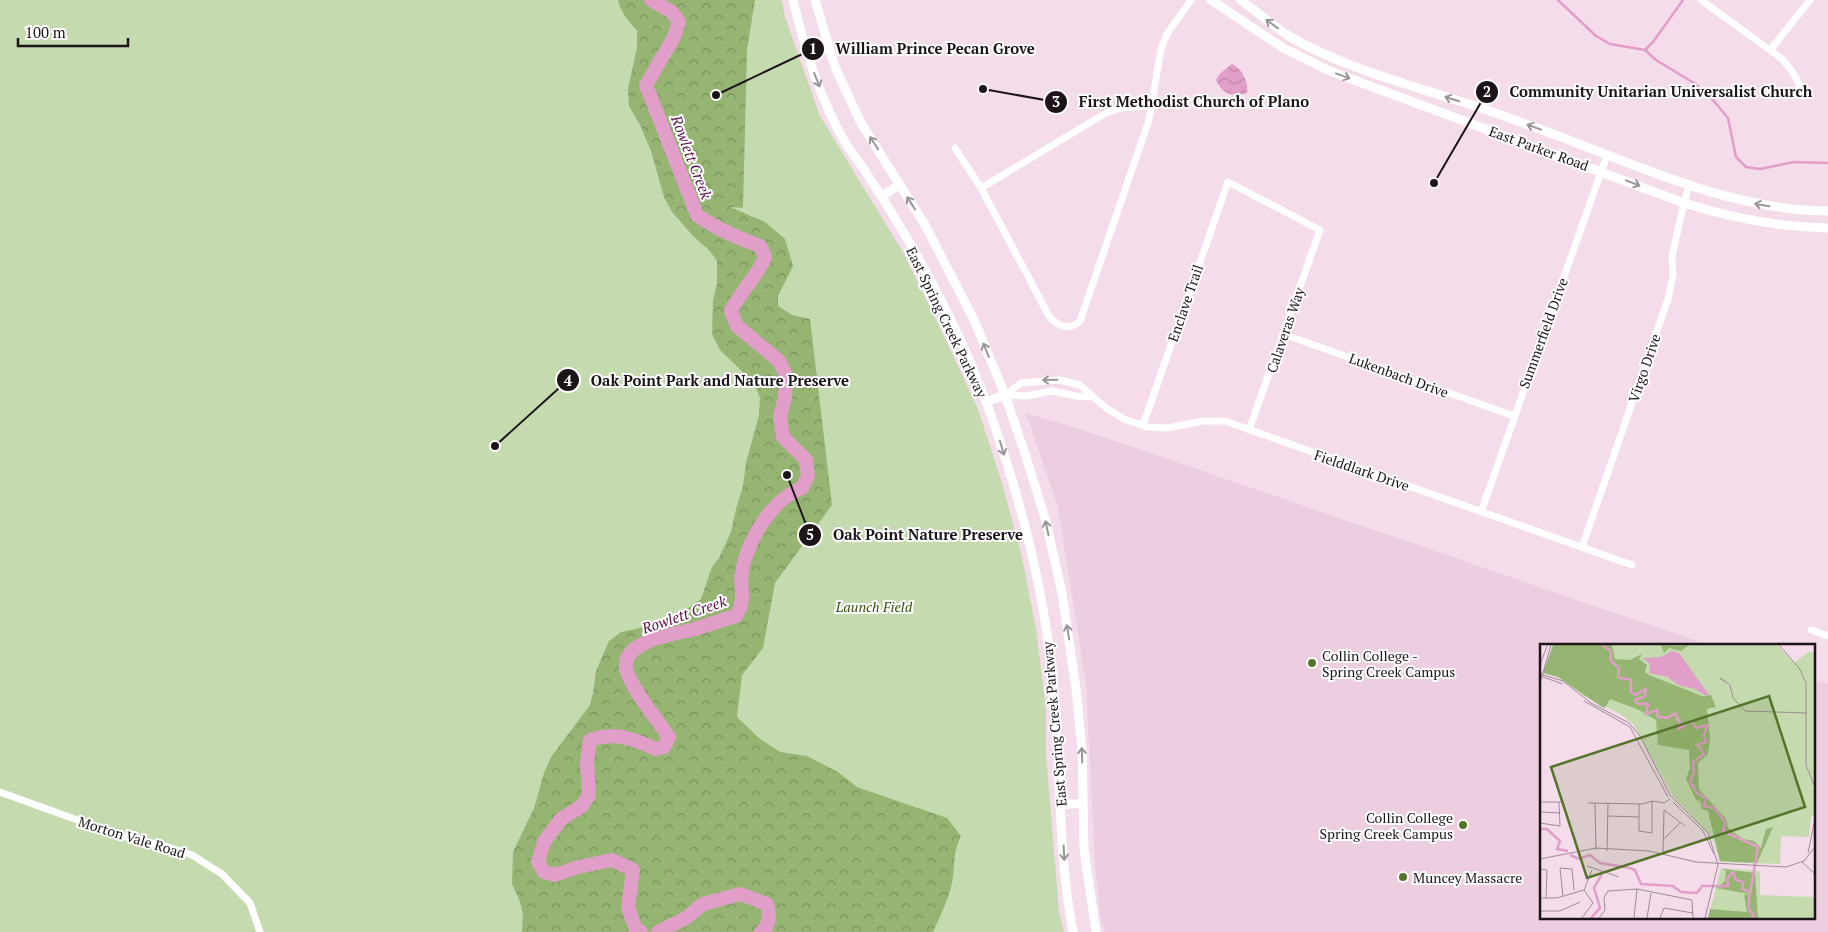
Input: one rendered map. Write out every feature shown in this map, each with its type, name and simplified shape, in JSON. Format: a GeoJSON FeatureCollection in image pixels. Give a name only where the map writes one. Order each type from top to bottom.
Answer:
{"type":"FeatureCollection","features":[{"type":"Feature","properties":{"kind":"main road","name":"East Spring Creek Parkway"},"geometry":{"type":"LineString","coordinates":[[793,0],[803,42],[816,80],[846,144],[881,197],[929,279],[969,360],[986,402],[1013,484],[1040,588],[1054,691],[1065,880],[1073,932]]}},
{"type":"Feature","properties":{"kind":"main road","name":"East Spring Creek Parkway"},"geometry":{"type":"LineString","coordinates":[[815,0],[835,67],[861,123],[925,225],[974,320],[1005,395],[1045,518],[1062,593],[1068,632],[1082,749],[1084,849],[1096,932]]}},
{"type":"Feature","properties":{"kind":"main road","name":"East Parker Road"},"geometry":{"type":"LineString","coordinates":[[1211,0],[1282,48],[1324,69],[1684,203],[1730,217],[1791,226],[1828,228]]}},
{"type":"Feature","properties":{"kind":"main road","name":"East Parker Road"},"geometry":{"type":"LineString","coordinates":[[1240,0],[1289,36],[1330,56],[1398,82],[1479,107],[1690,186],[1746,202],[1792,210],[1828,211]]}},
{"type":"Feature","properties":{"kind":"main road"},"geometry":{"type":"LineString","coordinates":[[1282,48],[1289,36]]}},
{"type":"Feature","properties":{"kind":"main road"},"geometry":{"type":"LineString","coordinates":[[1324,69],[1330,56]]}},
{"type":"Feature","properties":{"kind":"main road"},"geometry":{"type":"LineString","coordinates":[[1394,95],[1398,82]]}},
{"type":"Feature","properties":{"kind":"main road"},"geometry":{"type":"LineString","coordinates":[[1472,123],[1479,107]]}},
{"type":"Feature","properties":{"kind":"main road"},"geometry":{"type":"LineString","coordinates":[[1508,136],[1514,120]]}},
{"type":"Feature","properties":{"kind":"main road"},"geometry":{"type":"LineString","coordinates":[[1547,151],[1554,135]]}},
{"type":"Feature","properties":{"kind":"main road"},"geometry":{"type":"LineString","coordinates":[[881,197],[900,184]]}},
{"type":"Feature","properties":{"kind":"main road"},"geometry":{"type":"LineString","coordinates":[[1791,226],[1792,210]]}},
{"type":"Feature","properties":{"kind":"main road"},"geometry":{"type":"LineString","coordinates":[[986,402],[1005,395]]}},
{"type":"Feature","properties":{"kind":"main road"},"geometry":{"type":"LineString","coordinates":[[1061,805],[1083,803]]}},
{"type":"Feature","properties":{"kind":"street"},"geometry":{"type":"LineString","coordinates":[[955,148],[981,188],[1049,316],[1056,324],[1066,328],[1075,326],[1080,321],[1149,120],[1161,49],[1166,34],[1191,0]]}},
{"type":"Feature","properties":{"kind":"street"},"geometry":{"type":"LineString","coordinates":[[1701,0],[1771,49],[1792,71],[1801,88]]}},
{"type":"Feature","properties":{"kind":"street"},"geometry":{"type":"LineString","coordinates":[[1771,49],[1810,0]]}},
{"type":"Feature","properties":{"kind":"street"},"geometry":{"type":"LineString","coordinates":[[981,188],[1106,113],[1121,108],[1150,106]]}},
{"type":"Feature","properties":{"kind":"street","name":"Summerfield Drive"},"geometry":{"type":"LineString","coordinates":[[1481,512],[1607,155]]}},
{"type":"Feature","properties":{"kind":"street","name":"Enclave Trail"},"geometry":{"type":"LineString","coordinates":[[1143,425],[1228,182],[1320,230]]}},
{"type":"Feature","properties":{"kind":"street","name":"Virgo Drive"},"geometry":{"type":"LineString","coordinates":[[1582,547],[1668,299],[1673,275],[1672,256],[1684,203],[1690,186]]}},
{"type":"Feature","properties":{"kind":"street","name":"Calaveras Way"},"geometry":{"type":"LineString","coordinates":[[1249,430],[1320,230]]}},
{"type":"Feature","properties":{"kind":"street","name":"Lukenbach Drive"},"geometry":{"type":"LineString","coordinates":[[1283,334],[1514,416]]}},
{"type":"Feature","properties":{"kind":"street","name":"Fielddlark Drive"},"geometry":{"type":"LineString","coordinates":[[1005,395],[1021,383],[1059,380],[1080,385],[1106,408],[1124,420],[1147,427],[1168,428],[1203,421],[1225,421],[1632,565]]}},
{"type":"Feature","properties":{"kind":"street"},"geometry":{"type":"LineString","coordinates":[[1005,395],[1026,396],[1052,391],[1093,397]]}},
{"type":"Feature","properties":{"kind":"street"},"geometry":{"type":"LineString","coordinates":[[1811,630],[1828,636]]}},
{"type":"Feature","properties":{"kind":"street","name":"Morton Vale Road"},"geometry":{"type":"LineString","coordinates":[[0,792],[119,835],[192,855],[222,874],[250,903],[260,932]]}},
{"type":"Feature","properties":{"kind":"shaded area","name":"Collin College - Spring Creek Campus"},"geometry":{"type":"Polygon","coordinates":[[[1026,413],[1086,431],[1705,644],[1540,644],[1540,920],[1816,920],[1816,681],[1828,684],[1828,932],[1105,932],[1101,920],[1095,864],[1086,684],[1058,508],[1026,413]]]}},
{"type":"Feature","properties":{"kind":"green space","name":"Launch Field"},"geometry":{"type":"Polygon","coordinates":[[[0,0],[782,0],[785,17],[820,116],[904,254],[978,409],[1002,483],[1022,557],[1036,629],[1046,709],[1046,754],[1059,911],[1064,932],[0,932],[0,0]]]}},
{"type":"Feature","properties":{"kind":"green space"},"geometry":{"type":"Polygon","coordinates":[[[618,0],[755,0],[747,50],[743,208],[730,207],[765,222],[785,239],[793,266],[778,296],[778,306],[792,315],[810,319],[832,505],[775,583],[763,648],[742,675],[737,717],[759,738],[780,752],[807,756],[838,772],[857,787],[947,818],[961,836],[955,852],[950,892],[933,932],[522,932],[523,914],[512,884],[513,852],[534,808],[544,773],[551,757],[590,705],[596,671],[609,641],[621,632],[640,628],[682,612],[701,599],[712,567],[719,558],[731,532],[759,415],[760,398],[756,388],[748,377],[720,350],[712,334],[713,300],[717,284],[717,261],[709,250],[694,237],[672,212],[664,197],[651,151],[640,125],[629,106],[628,89],[637,47],[637,30],[625,16],[618,0]]]}},
{"type":"Feature","properties":{"kind":"water"},"geometry":{"type":"Polygon","coordinates":[[[1232,64],[1244,76],[1247,93],[1229,94],[1222,89],[1216,80],[1232,64]]]}},
{"type":"Feature","properties":{"kind":"waterway","name":"Rowlett Creek"},"geometry":{"type":"LineString","coordinates":[[641,932],[636,930],[628,907],[633,870],[612,860],[578,867],[555,875],[544,872],[538,862],[544,842],[561,819],[582,806],[589,795],[587,762],[590,740],[599,737],[616,736],[632,739],[656,749],[664,747],[669,737],[640,696],[627,672],[626,662],[630,653],[648,641],[736,616],[742,599],[742,571],[755,534],[771,511],[780,502],[802,488],[808,476],[806,460],[783,437],[780,417],[785,397],[786,375],[779,361],[737,326],[731,311],[762,265],[765,257],[760,246],[727,233],[697,215],[646,85],[674,37],[679,22],[672,12],[651,0]]}},
{"type":"Feature","properties":{"kind":"waterway"},"geometry":{"type":"LineString","coordinates":[[1558,0],[1596,36],[1610,44],[1645,50],[1656,60],[1694,83],[1713,100],[1728,118],[1736,157],[1746,167],[1760,169],[1794,162],[1828,163]]}},
{"type":"Feature","properties":{"kind":"waterway"},"geometry":{"type":"LineString","coordinates":[[1645,50],[1653,42],[1683,0]]}},
{"type":"Feature","properties":{"kind":"waterway","name":"Rowlett Creek"},"geometry":{"type":"LineString","coordinates":[[658,932],[686,918],[703,904],[740,894],[767,904],[769,919],[767,926],[761,932]]}},
{"type":"Feature","properties":{"kind":"place","name":"First Methodist Church of Plano"},"geometry":{"type":"Point","coordinates":[983,89]}},
{"type":"Feature","properties":{"kind":"place","name":"William Prince Pecan Grove"},"geometry":{"type":"Point","coordinates":[716,95]}},
{"type":"Feature","properties":{"kind":"place","name":"Community Unitarian Universalist Church"},"geometry":{"type":"Point","coordinates":[1434,183]}},
{"type":"Feature","properties":{"kind":"place","name":"Oak Point Park and Nature Preserve"},"geometry":{"type":"Point","coordinates":[495,446]}},
{"type":"Feature","properties":{"kind":"place","name":"Oak Point Nature Preserve"},"geometry":{"type":"Point","coordinates":[787,475]}},
{"type":"Feature","properties":{"kind":"place","name":"Collin College - Spring Creek Campus"},"geometry":{"type":"Point","coordinates":[1312,663]}},
{"type":"Feature","properties":{"kind":"place","name":"Collin College Spring Creek Campus"},"geometry":{"type":"Point","coordinates":[1463,825]}},
{"type":"Feature","properties":{"kind":"place","name":"Muncey Massacre"},"geometry":{"type":"Point","coordinates":[1403,877]}}]}
